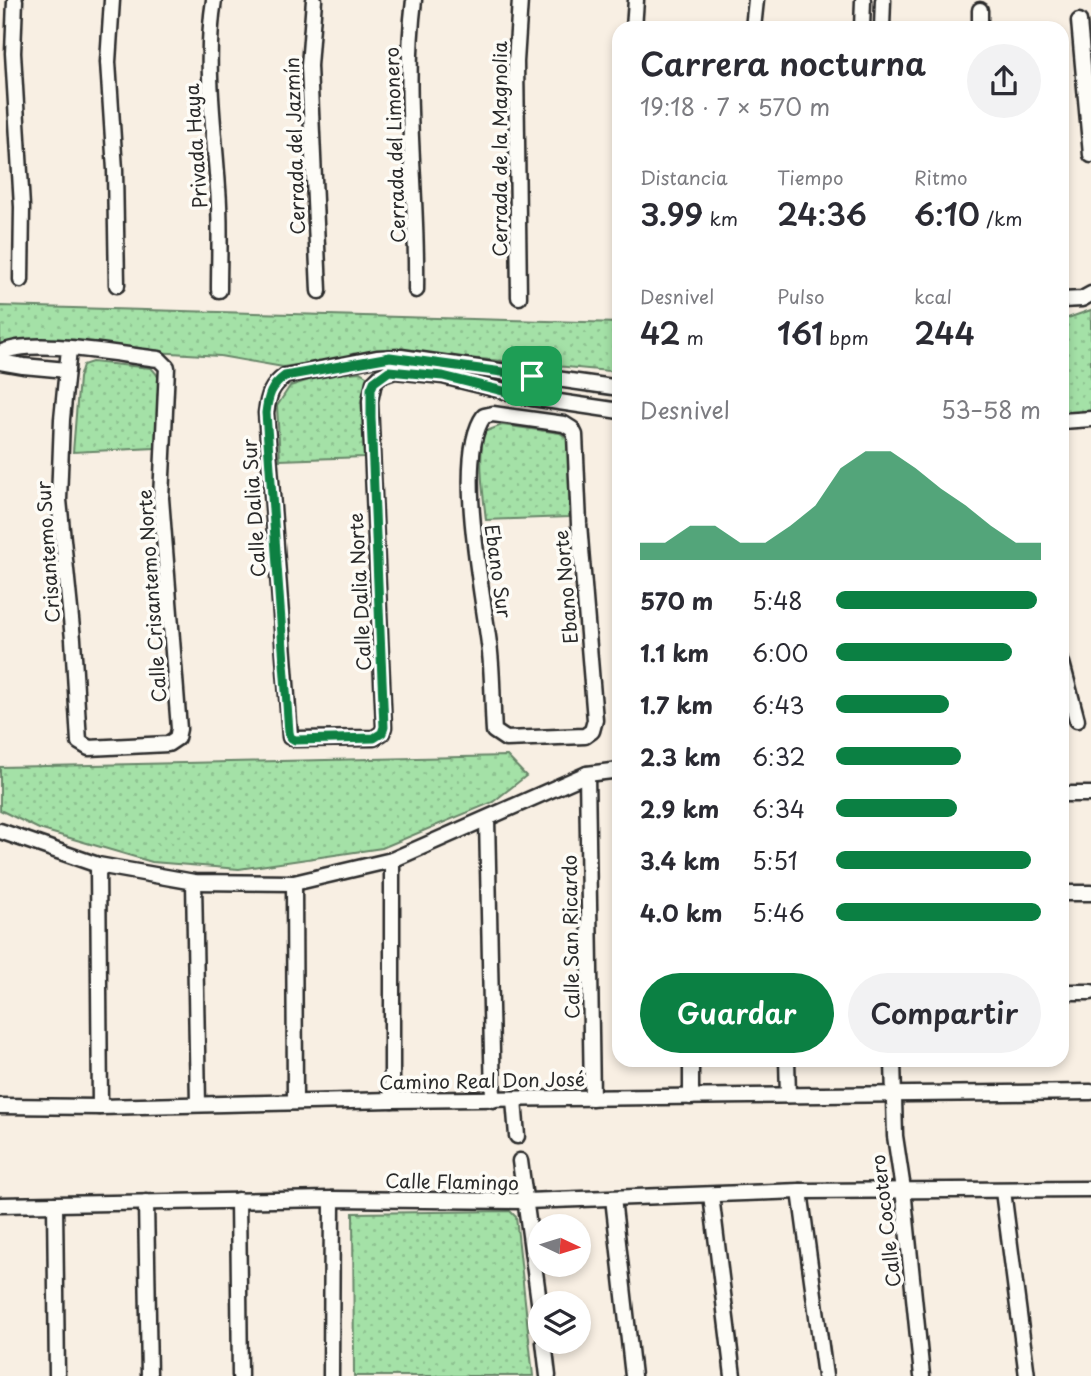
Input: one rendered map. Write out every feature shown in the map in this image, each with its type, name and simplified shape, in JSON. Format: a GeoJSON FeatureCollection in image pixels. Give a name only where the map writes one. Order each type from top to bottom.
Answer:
{"type":"FeatureCollection","features":[{"type":"Feature","properties":{"kind":"street"},"geometry":{"type":"LineString","coordinates":[[15,0],[13,53],[22,207],[21,280]]}},
{"type":"Feature","properties":{"kind":"street"},"geometry":{"type":"LineString","coordinates":[[112,0],[108,62],[117,285]]}},
{"type":"Feature","properties":{"kind":"street","name":"Privada Haya"},"geometry":{"type":"LineString","coordinates":[[214,0],[209,47],[209,85],[218,188],[219,290]]}},
{"type":"Feature","properties":{"kind":"street","name":"Cerrada del Jazmín"},"geometry":{"type":"LineString","coordinates":[[314,0],[309,87],[319,291]]}},
{"type":"Feature","properties":{"kind":"street","name":"Cerrada del Limonero"},"geometry":{"type":"LineString","coordinates":[[414,0],[408,84],[416,220],[416,290]]}},
{"type":"Feature","properties":{"kind":"street","name":"Cerrada de la Magnolia"},"geometry":{"type":"LineString","coordinates":[[519,297],[516,62],[520,0]]}},
{"type":"Feature","properties":{"kind":"street"},"geometry":{"type":"LineString","coordinates":[[634,21],[636,0]]}},
{"type":"Feature","properties":{"kind":"street"},"geometry":{"type":"LineString","coordinates":[[754,21],[756,0]]}},
{"type":"Feature","properties":{"kind":"street"},"geometry":{"type":"LineString","coordinates":[[862,21],[863,0]]}},
{"type":"Feature","properties":{"kind":"street"},"geometry":{"type":"LineString","coordinates":[[882,21],[883,0]]}},
{"type":"Feature","properties":{"kind":"street"},"geometry":{"type":"LineString","coordinates":[[980,10],[981,21]]}},
{"type":"Feature","properties":{"kind":"street"},"geometry":{"type":"LineString","coordinates":[[1079,21],[1091,155]]}},
{"type":"Feature","properties":{"kind":"street"},"geometry":{"type":"LineString","coordinates":[[1069,300],[1083,299],[1091,294]]}},
{"type":"Feature","properties":{"kind":"street"},"geometry":{"type":"LineString","coordinates":[[0,353],[36,347],[69,349]]}},
{"type":"Feature","properties":{"kind":"street","name":"Calle Crisantemo Norte"},"geometry":{"type":"LineString","coordinates":[[69,349],[159,359],[166,363],[168,371],[161,498],[179,729],[177,738],[168,744],[133,747]]}},
{"type":"Feature","properties":{"kind":"street","name":"Crisantemo Sur"},"geometry":{"type":"LineString","coordinates":[[69,349],[62,419],[59,500],[73,639],[78,738],[82,745],[89,748],[133,747]]}},
{"type":"Feature","properties":{"kind":"street","name":"Calle Dalia Sur"},"geometry":{"type":"LineString","coordinates":[[290,737],[266,413],[268,399],[277,382],[285,376],[377,358],[401,357],[443,369]]}},
{"type":"Feature","properties":{"kind":"street","name":"Calle Dalia Norte"},"geometry":{"type":"LineString","coordinates":[[290,737],[295,740],[374,738],[382,733],[384,727],[370,401],[374,382],[380,376],[377,358]]}},
{"type":"Feature","properties":{"kind":"street"},"geometry":{"type":"LineString","coordinates":[[0,362],[67,370]]}},
{"type":"Feature","properties":{"kind":"street"},"geometry":{"type":"LineString","coordinates":[[443,369],[531,398],[612,410]]}},
{"type":"Feature","properties":{"kind":"street"},"geometry":{"type":"LineString","coordinates":[[380,376],[395,370],[443,369],[532,376],[612,387]]}},
{"type":"Feature","properties":{"kind":"street"},"geometry":{"type":"LineString","coordinates":[[531,418],[532,376]]}},
{"type":"Feature","properties":{"kind":"street","name":"Ebano Sur"},"geometry":{"type":"LineString","coordinates":[[531,418],[493,414],[484,416],[475,429],[470,493],[490,647],[494,731],[506,739],[541,739]]}},
{"type":"Feature","properties":{"kind":"street","name":"Ebano Norte"},"geometry":{"type":"LineString","coordinates":[[531,418],[564,424],[575,435],[579,524],[596,720],[592,731],[585,736],[541,739]]}},
{"type":"Feature","properties":{"kind":"street"},"geometry":{"type":"LineString","coordinates":[[1069,421],[1091,419]]}},
{"type":"Feature","properties":{"kind":"street"},"geometry":{"type":"LineString","coordinates":[[1069,690],[1077,720]]}},
{"type":"Feature","properties":{"kind":"street"},"geometry":{"type":"LineString","coordinates":[[0,831],[98,865],[194,882],[294,883],[392,860],[587,774],[612,771]]}},
{"type":"Feature","properties":{"kind":"street","name":"Calle San Ricardo"},"geometry":{"type":"LineString","coordinates":[[587,774],[592,1098]]}},
{"type":"Feature","properties":{"kind":"street"},"geometry":{"type":"LineString","coordinates":[[1069,794],[1091,794]]}},
{"type":"Feature","properties":{"kind":"street"},"geometry":{"type":"LineString","coordinates":[[487,819],[493,1100]]}},
{"type":"Feature","properties":{"kind":"street"},"geometry":{"type":"LineString","coordinates":[[392,860],[392,1100]]}},
{"type":"Feature","properties":{"kind":"street"},"geometry":{"type":"LineString","coordinates":[[98,865],[100,1107]]}},
{"type":"Feature","properties":{"kind":"street"},"geometry":{"type":"LineString","coordinates":[[194,882],[198,1104]]}},
{"type":"Feature","properties":{"kind":"street"},"geometry":{"type":"LineString","coordinates":[[294,883],[295,1102]]}},
{"type":"Feature","properties":{"kind":"street"},"geometry":{"type":"LineString","coordinates":[[1069,893],[1091,893]]}},
{"type":"Feature","properties":{"kind":"street"},"geometry":{"type":"LineString","coordinates":[[1069,992],[1091,992]]}},
{"type":"Feature","properties":{"kind":"street"},"geometry":{"type":"LineString","coordinates":[[691,1067],[691,1097]]}},
{"type":"Feature","properties":{"kind":"street"},"geometry":{"type":"LineString","coordinates":[[788,1067],[788,1095]]}},
{"type":"Feature","properties":{"kind":"street","name":"Calle Cocotero"},"geometry":{"type":"LineString","coordinates":[[893,1067],[895,1136],[922,1376]]}},
{"type":"Feature","properties":{"kind":"street","name":"Camino Real Don José"},"geometry":{"type":"LineString","coordinates":[[0,1106],[100,1107],[392,1100],[1091,1092]]}},
{"type":"Feature","properties":{"kind":"street"},"geometry":{"type":"LineString","coordinates":[[0,1096],[0,1106]]}},
{"type":"Feature","properties":{"kind":"street"},"geometry":{"type":"LineString","coordinates":[[514,1100],[517,1136]]}},
{"type":"Feature","properties":{"kind":"street"},"geometry":{"type":"LineString","coordinates":[[520,1161],[538,1291]]}},
{"type":"Feature","properties":{"kind":"street","name":"Calle Flamingo"},"geometry":{"type":"LineString","coordinates":[[0,1205],[332,1199],[526,1201],[800,1191],[1091,1189]]}},
{"type":"Feature","properties":{"kind":"street"},"geometry":{"type":"LineString","coordinates":[[800,1191],[825,1376]]}},
{"type":"Feature","properties":{"kind":"street"},"geometry":{"type":"LineString","coordinates":[[1003,1191],[1027,1376]]}},
{"type":"Feature","properties":{"kind":"street"},"geometry":{"type":"LineString","coordinates":[[710,1195],[733,1376]]}},
{"type":"Feature","properties":{"kind":"street"},"geometry":{"type":"LineString","coordinates":[[613,1198],[633,1376]]}},
{"type":"Feature","properties":{"kind":"street"},"geometry":{"type":"LineString","coordinates":[[331,1376],[332,1199]]}},
{"type":"Feature","properties":{"kind":"street"},"geometry":{"type":"LineString","coordinates":[[238,1200],[240,1376]]}},
{"type":"Feature","properties":{"kind":"street"},"geometry":{"type":"LineString","coordinates":[[146,1202],[149,1376]]}},
{"type":"Feature","properties":{"kind":"street"},"geometry":{"type":"LineString","coordinates":[[55,1204],[57,1376]]}},
{"type":"Feature","properties":{"kind":"street"},"geometry":{"type":"LineString","coordinates":[[545,1354],[548,1376]]}},
{"type":"Feature","properties":{"kind":"green space"},"geometry":{"type":"Polygon","coordinates":[[[0,306],[612,323],[612,371],[481,359],[369,354],[283,367],[220,356],[171,353],[27,347],[0,350],[0,306]]]}},
{"type":"Feature","properties":{"kind":"green space"},"geometry":{"type":"Polygon","coordinates":[[[1091,310],[1091,413],[1069,412],[1069,318],[1091,310]]]}},
{"type":"Feature","properties":{"kind":"green space"},"geometry":{"type":"Polygon","coordinates":[[[92,362],[151,368],[157,376],[163,395],[155,448],[73,452],[79,378],[83,365],[92,362]]]}},
{"type":"Feature","properties":{"kind":"green space"},"geometry":{"type":"Polygon","coordinates":[[[360,372],[368,377],[364,457],[280,460],[277,406],[290,386],[325,375],[360,372]]]}},
{"type":"Feature","properties":{"kind":"green space"},"geometry":{"type":"Polygon","coordinates":[[[502,425],[560,433],[567,438],[571,448],[569,517],[486,520],[482,487],[482,443],[484,432],[502,425]]]}},
{"type":"Feature","properties":{"kind":"green space"},"geometry":{"type":"Polygon","coordinates":[[[507,756],[526,776],[493,802],[382,848],[239,869],[152,862],[39,829],[0,810],[0,767],[507,756]]]}},
{"type":"Feature","properties":{"kind":"green space"},"geometry":{"type":"Polygon","coordinates":[[[510,1211],[516,1217],[528,1329],[528,1354],[531,1354],[533,1376],[354,1376],[353,1213],[510,1211]]]}},
{"type":"Feature","properties":{"kind":"route"},"geometry":{"type":"LineString","coordinates":[[390,357],[532,376],[531,398],[443,376],[395,370],[380,376],[374,382],[370,401],[384,727],[382,733],[374,738],[295,740],[290,737],[266,413],[271,389],[285,376],[390,357]]}}]}
